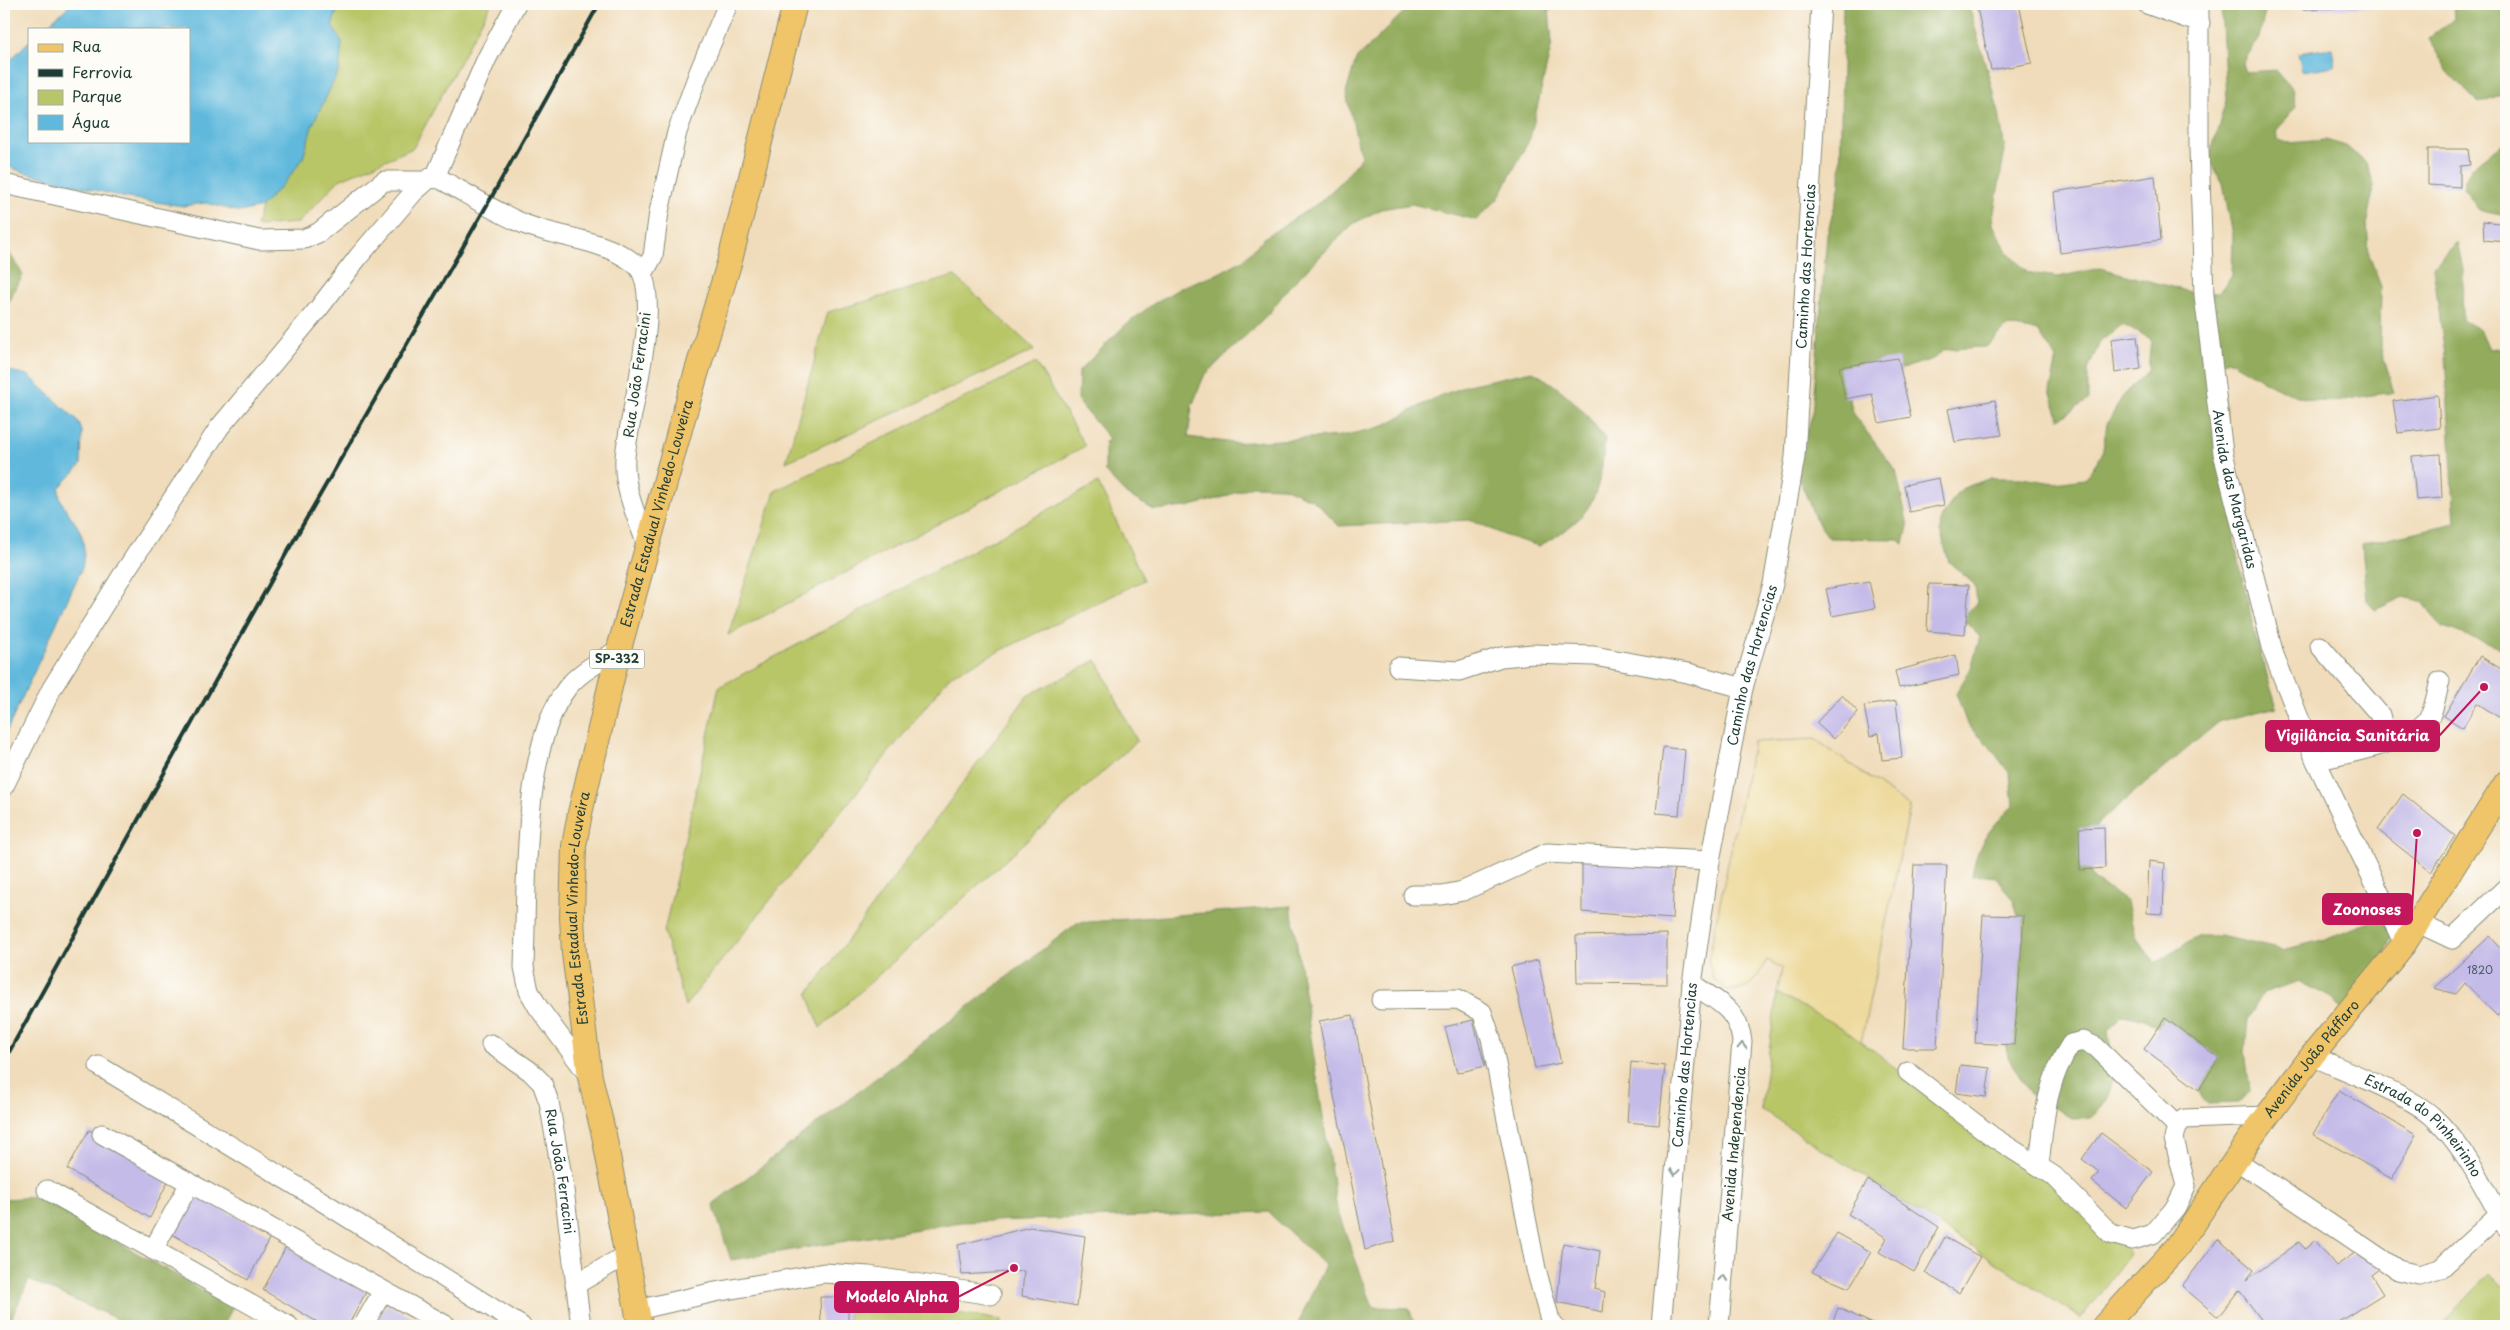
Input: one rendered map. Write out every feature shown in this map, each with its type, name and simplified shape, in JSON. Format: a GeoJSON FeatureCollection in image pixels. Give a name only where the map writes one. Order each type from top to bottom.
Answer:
{"type":"FeatureCollection","features":[{"type":"Feature","properties":{"kind":"main road","name":"Estrada Estadual Vinhedo-Louveira"},"geometry":{"type":"LineString","coordinates":[[638,1318],[604,1135],[590,1077],[574,953],[574,846],[580,813],[619,650],[647,545],[730,260],[795,4]]}},
{"type":"Feature","properties":{"kind":"main road","name":"Avenida João Páffaro"},"geometry":{"type":"LineString","coordinates":[[2104,1326],[2177,1248],[2267,1116],[2312,1056],[2404,944],[2506,783]]}},
{"type":"Feature","properties":{"kind":"street"},"geometry":{"type":"LineString","coordinates":[[4,786],[52,688],[120,579],[219,428],[276,357],[320,308],[359,256],[431,179],[487,58],[516,4]]}},
{"type":"Feature","properties":{"kind":"street"},"geometry":{"type":"LineString","coordinates":[[4,184],[259,240],[304,239],[318,233],[384,181],[431,179],[524,224],[606,248],[635,263],[643,274],[652,256],[658,212],[677,132],[699,72],[728,4]]}},
{"type":"Feature","properties":{"kind":"street","name":"Caminho das Hortencias"},"geometry":{"type":"LineString","coordinates":[[1661,1326],[1692,984],[1710,861],[1743,688],[1773,584],[1795,457],[1821,4]]}},
{"type":"Feature","properties":{"kind":"street"},"geometry":{"type":"LineString","coordinates":[[2147,4],[2200,23]]}},
{"type":"Feature","properties":{"kind":"street","name":"Avenida das Margaridas"},"geometry":{"type":"LineString","coordinates":[[2200,4],[2199,148],[2204,295],[2223,453],[2274,655],[2316,761],[2404,944]]}},
{"type":"Feature","properties":{"kind":"street","name":"Rua João Ferracini"},"geometry":{"type":"LineString","coordinates":[[643,274],[648,286],[648,316],[625,465],[626,482],[647,545]]}},
{"type":"Feature","properties":{"kind":"street"},"geometry":{"type":"LineString","coordinates":[[2320,646],[2380,715],[2386,742]]}},
{"type":"Feature","properties":{"kind":"street"},"geometry":{"type":"LineString","coordinates":[[590,1077],[538,1007],[529,991],[524,967],[530,808],[543,737],[555,707],[568,687],[580,676],[619,650]]}},
{"type":"Feature","properties":{"kind":"street"},"geometry":{"type":"LineString","coordinates":[[1398,667],[1459,671],[1509,656],[1534,654],[1594,656],[1688,673],[1743,688]]}},
{"type":"Feature","properties":{"kind":"street"},"geometry":{"type":"LineString","coordinates":[[2316,761],[2406,736],[2420,728],[2430,715],[2440,681]]}},
{"type":"Feature","properties":{"kind":"street"},"geometry":{"type":"LineString","coordinates":[[1413,895],[1442,895],[1462,891],[1546,853],[1710,861]]}},
{"type":"Feature","properties":{"kind":"street"},"geometry":{"type":"LineString","coordinates":[[2418,922],[2452,939],[2506,888]]}},
{"type":"Feature","properties":{"kind":"street","name":"Avenida Independencia"},"geometry":{"type":"LineString","coordinates":[[1692,984],[1729,1009],[1738,1022],[1742,1041],[1719,1326]]}},
{"type":"Feature","properties":{"kind":"street"},"geometry":{"type":"LineString","coordinates":[[1381,1000],[1458,999],[1482,1012],[1491,1038],[1536,1269],[1550,1320],[1554,1326]]}},
{"type":"Feature","properties":{"kind":"street"},"geometry":{"type":"LineString","coordinates":[[2039,1166],[2046,1098],[2061,1058],[2071,1044],[2084,1041],[2096,1047],[2177,1126]]}},
{"type":"Feature","properties":{"kind":"street","name":"Rua João Ferracini"},"geometry":{"type":"LineString","coordinates":[[491,1044],[530,1071],[542,1083],[549,1102],[563,1182],[581,1326]]}},
{"type":"Feature","properties":{"kind":"street","name":"Estrada do Pinheirinho"},"geometry":{"type":"LineString","coordinates":[[2312,1056],[2407,1100],[2431,1116],[2460,1148],[2503,1221]]}},
{"type":"Feature","properties":{"kind":"street"},"geometry":{"type":"LineString","coordinates":[[99,1066],[323,1202],[521,1326]]}},
{"type":"Feature","properties":{"kind":"street"},"geometry":{"type":"LineString","coordinates":[[1908,1072],[1994,1137],[2054,1176],[2111,1234],[2133,1240],[2153,1234],[2176,1207],[2186,1186],[2174,1139],[2177,1126],[2184,1119],[2267,1116]]}},
{"type":"Feature","properties":{"kind":"street"},"geometry":{"type":"LineString","coordinates":[[102,1134],[447,1326]]}},
{"type":"Feature","properties":{"kind":"street"},"geometry":{"type":"LineString","coordinates":[[2236,1160],[2398,1270],[2419,1274],[2440,1269],[2503,1221]]}},
{"type":"Feature","properties":{"kind":"street"},"geometry":{"type":"LineString","coordinates":[[154,1250],[190,1183]]}},
{"type":"Feature","properties":{"kind":"street"},"geometry":{"type":"LineString","coordinates":[[47,1190],[289,1326]]}},
{"type":"Feature","properties":{"kind":"street"},"geometry":{"type":"LineString","coordinates":[[575,1285],[626,1255]]}},
{"type":"Feature","properties":{"kind":"street"},"geometry":{"type":"LineString","coordinates":[[638,1318],[715,1292],[824,1272],[869,1276],[991,1295]]}},
{"type":"Feature","properties":{"kind":"street"},"geometry":{"type":"LineString","coordinates":[[363,1326],[383,1290]]}},
{"type":"Feature","properties":{"kind":"green space"},"geometry":{"type":"Polygon","coordinates":[[[339,4],[491,4],[413,148],[339,180],[298,223],[256,226],[261,207],[286,181],[303,158],[312,126],[339,70],[342,42],[332,26],[339,4]]]}},
{"type":"Feature","properties":{"kind":"green space"},"geometry":{"type":"Polygon","coordinates":[[[1412,4],[1545,4],[1549,9],[1552,43],[1530,138],[1498,199],[1476,220],[1412,204],[1381,209],[1353,224],[1288,288],[1270,312],[1204,376],[1192,406],[1188,437],[1234,443],[1342,436],[1381,427],[1437,397],[1468,385],[1532,371],[1573,400],[1605,439],[1600,477],[1590,504],[1572,525],[1539,546],[1506,536],[1472,520],[1339,526],[1313,500],[1283,487],[1252,486],[1221,498],[1187,507],[1154,510],[1126,494],[1105,472],[1105,442],[1110,440],[1078,401],[1079,371],[1122,328],[1153,304],[1184,286],[1215,275],[1243,260],[1264,238],[1320,202],[1342,181],[1361,157],[1346,93],[1356,59],[1412,4]]]}},
{"type":"Feature","properties":{"kind":"green space"},"geometry":{"type":"Polygon","coordinates":[[[1843,4],[1965,4],[1971,13],[1999,113],[2005,150],[1992,223],[2007,251],[2028,273],[2058,277],[2100,268],[2202,295],[2219,292],[2232,276],[2233,235],[2223,184],[2209,160],[2226,100],[2221,4],[2267,4],[2259,38],[2242,64],[2245,72],[2276,70],[2293,90],[2296,107],[2276,131],[2278,140],[2288,143],[2326,140],[2346,146],[2367,164],[2374,185],[2367,221],[2369,255],[2381,287],[2380,345],[2394,393],[2334,401],[2306,399],[2279,388],[2228,360],[2220,363],[2237,507],[2234,540],[2257,643],[2277,707],[2220,721],[2102,820],[2086,840],[2083,857],[2094,880],[2127,902],[2135,936],[2155,963],[2199,936],[2220,936],[2283,950],[2322,940],[2382,917],[2391,936],[2382,966],[2348,1015],[2333,999],[2299,981],[2263,993],[2248,1019],[2245,1051],[2250,1091],[2238,1103],[2207,1104],[2201,1096],[2193,1066],[2173,1039],[2145,1019],[2122,1015],[2108,1031],[2114,1073],[2108,1099],[2092,1117],[2072,1118],[2030,1094],[2008,1057],[2003,1032],[2006,993],[2024,937],[2014,902],[1996,877],[1974,875],[1972,877],[1977,855],[1985,837],[2013,806],[2010,774],[1990,747],[1967,724],[1956,694],[1971,668],[1980,637],[1961,617],[1977,603],[1975,585],[1949,562],[1940,531],[1941,519],[1956,494],[1963,488],[1991,478],[2021,478],[2055,483],[2085,479],[2102,454],[2107,424],[2124,394],[2148,371],[2151,339],[2123,324],[2100,342],[2088,370],[2088,400],[2060,419],[2050,391],[2057,359],[2038,331],[2008,326],[1986,347],[1944,350],[1933,359],[1892,372],[1882,362],[1857,363],[1843,376],[1854,415],[1896,471],[1908,526],[1904,544],[1897,539],[1829,538],[1816,520],[1796,471],[1812,415],[1827,235],[1840,185],[1843,4]]]}},
{"type":"Feature","properties":{"kind":"green space"},"geometry":{"type":"Polygon","coordinates":[[[2453,4],[2506,4],[2506,93],[2478,103],[2448,72],[2429,38],[2454,19],[2453,4]]]}},
{"type":"Feature","properties":{"kind":"green space"},"geometry":{"type":"Polygon","coordinates":[[[2506,142],[2506,215],[2478,209],[2463,188],[2473,166],[2506,142]]]}},
{"type":"Feature","properties":{"kind":"green space"},"geometry":{"type":"Polygon","coordinates":[[[2457,242],[2463,270],[2462,320],[2481,331],[2489,349],[2506,347],[2506,650],[2441,626],[2423,602],[2403,597],[2375,610],[2367,601],[2362,544],[2455,523],[2445,355],[2433,267],[2457,242]]]}},
{"type":"Feature","properties":{"kind":"green space"},"geometry":{"type":"Polygon","coordinates":[[[4,244],[23,275],[4,310],[4,244]]]}},
{"type":"Feature","properties":{"kind":"green space"},"geometry":{"type":"Polygon","coordinates":[[[955,276],[1035,350],[786,462],[828,312],[955,276]]]}},
{"type":"Feature","properties":{"kind":"green space"},"geometry":{"type":"Polygon","coordinates":[[[1036,363],[1085,446],[728,635],[775,491],[1036,363]]]}},
{"type":"Feature","properties":{"kind":"green space"},"geometry":{"type":"Polygon","coordinates":[[[1098,483],[1144,580],[951,675],[685,1006],[664,932],[719,687],[1098,483]]]}},
{"type":"Feature","properties":{"kind":"green space"},"geometry":{"type":"Polygon","coordinates":[[[1097,660],[1137,741],[820,1028],[808,994],[1027,696],[1097,660]]]}},
{"type":"Feature","properties":{"kind":"green space"},"geometry":{"type":"Polygon","coordinates":[[[1291,906],[1337,1210],[1373,1307],[1409,1308],[1415,1326],[1297,1326],[1325,1265],[1268,1212],[961,1222],[731,1260],[713,1204],[1077,923],[1291,906]]]}},
{"type":"Feature","properties":{"kind":"green space"},"geometry":{"type":"Polygon","coordinates":[[[1777,993],[1842,1028],[2046,1180],[2130,1253],[2081,1318],[1761,1109],[1777,993]]]}},
{"type":"Feature","properties":{"kind":"green space"},"geometry":{"type":"Polygon","coordinates":[[[38,1197],[232,1307],[224,1326],[133,1326],[29,1280],[11,1319],[16,1326],[4,1326],[4,1199],[38,1197]]]}},
{"type":"Feature","properties":{"kind":"green space"},"geometry":{"type":"Polygon","coordinates":[[[2490,1273],[2506,1289],[2506,1326],[2441,1326],[2490,1273]]]}},
{"type":"Feature","properties":{"kind":"green space"},"geometry":{"type":"Polygon","coordinates":[[[855,1297],[1001,1320],[1001,1326],[848,1326],[848,1305],[855,1297]]]}},
{"type":"Feature","properties":{"kind":"sand"},"geometry":{"type":"Polygon","coordinates":[[[1815,739],[1910,807],[1861,1042],[1842,1028],[1777,993],[1782,968],[1767,960],[1748,986],[1727,991],[1714,980],[1708,961],[1753,742],[1815,739]]]}},
{"type":"Feature","properties":{"kind":"water"},"geometry":{"type":"Polygon","coordinates":[[[71,4],[339,4],[332,26],[342,42],[339,70],[312,126],[303,158],[286,181],[261,207],[240,212],[206,203],[183,206],[127,198],[23,172],[4,165],[4,67],[28,42],[28,142],[190,142],[190,28],[44,28],[71,4]]]}},
{"type":"Feature","properties":{"kind":"water"},"geometry":{"type":"Polygon","coordinates":[[[2332,48],[2335,66],[2302,71],[2298,53],[2332,48]]]}},
{"type":"Feature","properties":{"kind":"water"},"geometry":{"type":"Polygon","coordinates":[[[4,370],[28,375],[78,421],[82,431],[81,465],[59,488],[59,495],[80,530],[84,553],[82,568],[4,737],[4,370]]]}},
{"type":"Feature","properties":{"kind":"building"},"geometry":{"type":"Polygon","coordinates":[[[1998,4],[2019,4],[2032,63],[1991,70],[1977,8],[1998,4]]]}},
{"type":"Feature","properties":{"kind":"building"},"geometry":{"type":"Polygon","coordinates":[[[2302,4],[2385,4],[2385,7],[2303,9],[2302,4]]]}},
{"type":"Feature","properties":{"kind":"building"},"geometry":{"type":"Polygon","coordinates":[[[2428,149],[2468,149],[2470,165],[2460,166],[2460,187],[2428,185],[2428,149]]]}},
{"type":"Feature","properties":{"kind":"building"},"geometry":{"type":"Polygon","coordinates":[[[2155,176],[2161,240],[2060,253],[2054,192],[2155,176]]]}},
{"type":"Feature","properties":{"kind":"building"},"geometry":{"type":"Polygon","coordinates":[[[2483,221],[2506,224],[2506,242],[2484,240],[2483,221]]]}},
{"type":"Feature","properties":{"kind":"building"},"geometry":{"type":"Polygon","coordinates":[[[2137,336],[2141,369],[2115,373],[2112,339],[2137,336]]]}},
{"type":"Feature","properties":{"kind":"building"},"geometry":{"type":"Polygon","coordinates":[[[1898,358],[1911,417],[1879,423],[1872,394],[1845,399],[1839,367],[1898,358]]]}},
{"type":"Feature","properties":{"kind":"building"},"geometry":{"type":"Polygon","coordinates":[[[2438,395],[2440,428],[2398,433],[2393,401],[2438,395]]]}},
{"type":"Feature","properties":{"kind":"building"},"geometry":{"type":"Polygon","coordinates":[[[1995,400],[2002,435],[1955,442],[1948,409],[1995,400]]]}},
{"type":"Feature","properties":{"kind":"building"},"geometry":{"type":"Polygon","coordinates":[[[2440,454],[2442,498],[2416,500],[2412,456],[2440,454]]]}},
{"type":"Feature","properties":{"kind":"building"},"geometry":{"type":"Polygon","coordinates":[[[1939,478],[1944,505],[1909,512],[1904,485],[1939,478]]]}},
{"type":"Feature","properties":{"kind":"building"},"geometry":{"type":"Polygon","coordinates":[[[1869,581],[1875,608],[1832,616],[1826,589],[1869,581]]]}},
{"type":"Feature","properties":{"kind":"building"},"geometry":{"type":"Polygon","coordinates":[[[1929,584],[1969,585],[1965,634],[1927,631],[1929,584]]]}},
{"type":"Feature","properties":{"kind":"building"},"geometry":{"type":"Polygon","coordinates":[[[1956,655],[1959,675],[1899,688],[1895,671],[1956,655]]]}},
{"type":"Feature","properties":{"kind":"building"},"geometry":{"type":"Polygon","coordinates":[[[2480,656],[2506,672],[2506,722],[2477,703],[2463,728],[2444,716],[2480,656]]]}},
{"type":"Feature","properties":{"kind":"building"},"geometry":{"type":"Polygon","coordinates":[[[1842,695],[1858,712],[1834,739],[1816,723],[1842,695]]]}},
{"type":"Feature","properties":{"kind":"building"},"geometry":{"type":"Polygon","coordinates":[[[1896,701],[1902,758],[1882,760],[1879,733],[1870,737],[1864,706],[1896,701]]]}},
{"type":"Feature","properties":{"kind":"building"},"geometry":{"type":"Polygon","coordinates":[[[1663,747],[1685,750],[1679,815],[1656,813],[1663,747]]]}},
{"type":"Feature","properties":{"kind":"building"},"geometry":{"type":"Polygon","coordinates":[[[2403,794],[2455,836],[2431,872],[2378,830],[2403,794]]]}},
{"type":"Feature","properties":{"kind":"building"},"geometry":{"type":"Polygon","coordinates":[[[2104,827],[2105,868],[2080,870],[2079,828],[2104,827]]]}},
{"type":"Feature","properties":{"kind":"building"},"geometry":{"type":"Polygon","coordinates":[[[1582,858],[1674,866],[1672,919],[1582,912],[1582,858]]]}},
{"type":"Feature","properties":{"kind":"building"},"geometry":{"type":"Polygon","coordinates":[[[2149,861],[2165,863],[2163,914],[2147,913],[2149,861]]]}},
{"type":"Feature","properties":{"kind":"building"},"geometry":{"type":"Polygon","coordinates":[[[1914,865],[1947,865],[1937,1048],[1903,1048],[1914,865]]]}},
{"type":"Feature","properties":{"kind":"building"},"geometry":{"type":"Polygon","coordinates":[[[1983,915],[2024,916],[2014,1045],[1975,1043],[1983,915]]]}},
{"type":"Feature","properties":{"kind":"building"},"geometry":{"type":"Polygon","coordinates":[[[1667,934],[1667,984],[1577,983],[1576,936],[1667,934]]]}},
{"type":"Feature","properties":{"kind":"building"},"geometry":{"type":"Polygon","coordinates":[[[2490,936],[2506,954],[2506,1008],[2497,1016],[2465,983],[2456,994],[2434,988],[2490,936]]]}},
{"type":"Feature","properties":{"kind":"building"},"geometry":{"type":"Polygon","coordinates":[[[1538,960],[1561,1063],[1535,1068],[1511,967],[1538,960]]]}},
{"type":"Feature","properties":{"kind":"building"},"geometry":{"type":"Polygon","coordinates":[[[1353,1015],[1395,1241],[1365,1250],[1319,1021],[1353,1015]]]}},
{"type":"Feature","properties":{"kind":"building"},"geometry":{"type":"Polygon","coordinates":[[[2165,1018],[2219,1058],[2199,1090],[2144,1049],[2165,1018]]]}},
{"type":"Feature","properties":{"kind":"building"},"geometry":{"type":"Polygon","coordinates":[[[1473,1020],[1485,1066],[1457,1073],[1445,1027],[1473,1020]]]}},
{"type":"Feature","properties":{"kind":"building"},"geometry":{"type":"Polygon","coordinates":[[[1631,1062],[1665,1066],[1659,1125],[1627,1122],[1631,1062]]]}},
{"type":"Feature","properties":{"kind":"building"},"geometry":{"type":"Polygon","coordinates":[[[1960,1065],[1990,1068],[1986,1097],[1956,1093],[1960,1065]]]}},
{"type":"Feature","properties":{"kind":"building"},"geometry":{"type":"Polygon","coordinates":[[[2339,1090],[2416,1135],[2392,1179],[2313,1134],[2339,1090]]]}},
{"type":"Feature","properties":{"kind":"building"},"geometry":{"type":"Polygon","coordinates":[[[89,1130],[170,1177],[150,1218],[67,1169],[89,1130]]]}},
{"type":"Feature","properties":{"kind":"building"},"geometry":{"type":"Polygon","coordinates":[[[2101,1133],[2153,1172],[2126,1208],[2092,1181],[2099,1172],[2082,1159],[2101,1133]]]}},
{"type":"Feature","properties":{"kind":"building"},"geometry":{"type":"Polygon","coordinates":[[[1868,1180],[1939,1227],[1914,1272],[1879,1252],[1887,1238],[1848,1214],[1868,1180]]]}},
{"type":"Feature","properties":{"kind":"building"},"geometry":{"type":"Polygon","coordinates":[[[190,1192],[271,1235],[248,1280],[169,1232],[190,1192]]]}},
{"type":"Feature","properties":{"kind":"building"},"geometry":{"type":"Polygon","coordinates":[[[1030,1227],[1085,1236],[1077,1306],[1022,1296],[1024,1271],[962,1275],[958,1245],[1030,1227]]]}},
{"type":"Feature","properties":{"kind":"building"},"geometry":{"type":"Polygon","coordinates":[[[1837,1233],[1871,1252],[1849,1288],[1812,1272],[1837,1233]]]}},
{"type":"Feature","properties":{"kind":"building"},"geometry":{"type":"Polygon","coordinates":[[[1945,1237],[1980,1257],[1959,1293],[1925,1273],[1945,1237]]]}},
{"type":"Feature","properties":{"kind":"building"},"geometry":{"type":"Polygon","coordinates":[[[2218,1239],[2254,1270],[2247,1280],[2299,1242],[2305,1249],[2315,1240],[2336,1266],[2365,1246],[2379,1269],[2371,1275],[2383,1294],[2332,1326],[2266,1326],[2239,1290],[2218,1317],[2182,1286],[2218,1239]]]}},
{"type":"Feature","properties":{"kind":"building"},"geometry":{"type":"Polygon","coordinates":[[[1563,1243],[1600,1251],[1595,1289],[1605,1292],[1603,1312],[1557,1302],[1563,1243]]]}},
{"type":"Feature","properties":{"kind":"building"},"geometry":{"type":"Polygon","coordinates":[[[287,1245],[366,1292],[348,1326],[324,1326],[263,1290],[287,1245]]]}},
{"type":"Feature","properties":{"kind":"building"},"geometry":{"type":"Polygon","coordinates":[[[820,1297],[848,1297],[848,1326],[821,1326],[820,1297]]]}},
{"type":"Feature","properties":{"kind":"building"},"geometry":{"type":"Polygon","coordinates":[[[387,1304],[427,1326],[373,1326],[387,1304]]]}},
{"type":"Feature","properties":{"kind":"building"},"geometry":{"type":"Polygon","coordinates":[[[1838,1308],[1878,1326],[1831,1326],[1838,1308]]]}},
{"type":"Feature","properties":{"kind":"railway"},"geometry":{"type":"LineString","coordinates":[[4,1061],[286,554],[491,198],[599,4]]}},
{"type":"Feature","properties":{"kind":"place","name":"Vigilância Sanitária"},"geometry":{"type":"Point","coordinates":[2484,687]}},
{"type":"Feature","properties":{"kind":"place","name":"Zoonoses"},"geometry":{"type":"Point","coordinates":[2417,833]}},
{"type":"Feature","properties":{"kind":"place","name":"Modelo Alpha"},"geometry":{"type":"Point","coordinates":[1014,1268]}}]}
